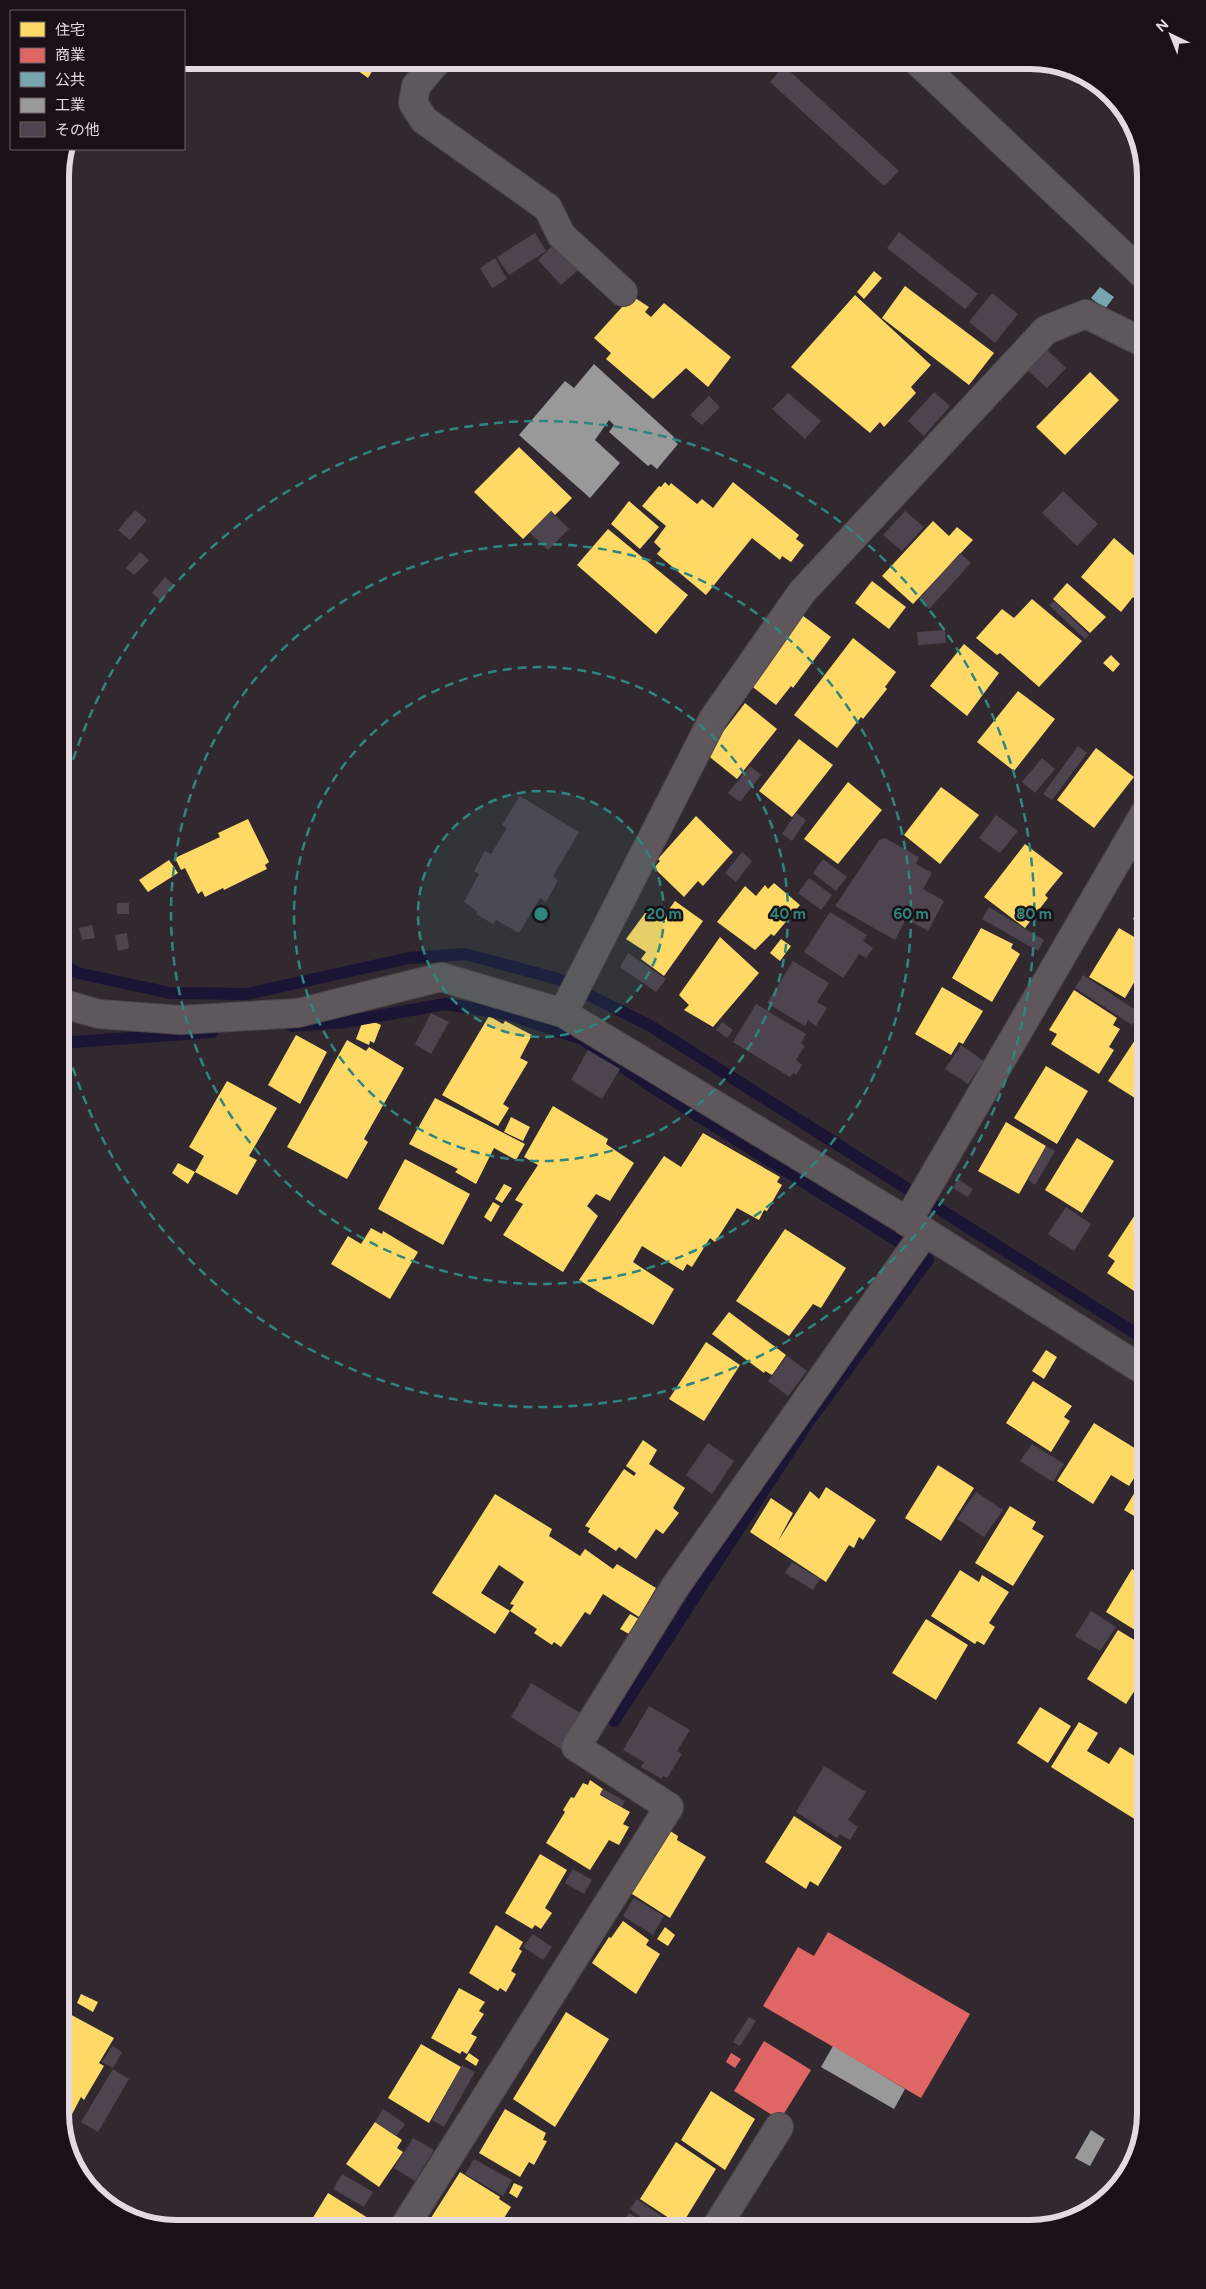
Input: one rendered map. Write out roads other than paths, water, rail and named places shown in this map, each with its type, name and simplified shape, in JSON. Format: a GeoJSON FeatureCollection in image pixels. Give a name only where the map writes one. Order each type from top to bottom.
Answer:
{"type":"FeatureCollection","features":[{"type":"Feature","properties":{"kind":"street"},"geometry":{"type":"LineString","coordinates":[[430,69],[416,86],[413,103],[424,120],[548,208],[561,235],[623,292]]}},
{"type":"Feature","properties":{"kind":"street"},"geometry":{"type":"LineString","coordinates":[[925,69],[1137,269]]}},
{"type":"Feature","properties":{"kind":"street"},"geometry":{"type":"LineString","coordinates":[[571,997],[713,719],[802,592],[1046,330],[1086,314],[1137,340]]}},
{"type":"Feature","properties":{"kind":"street"},"geometry":{"type":"LineString","coordinates":[[409,2220],[669,1807],[576,1747],[675,1587],[917,1225],[1137,827]]}},
{"type":"Feature","properties":{"kind":"street"},"geometry":{"type":"LineString","coordinates":[[69,1006],[99,1014],[181,1020],[298,1013],[441,978],[571,997],[917,1225],[1137,1366]]}},
{"type":"Feature","properties":{"kind":"street"},"geometry":{"type":"LineString","coordinates":[[721,2220],[779,2127]]}},
{"type":"Feature","properties":{"kind":"waterway"},"geometry":{"type":"LineString","coordinates":[[69,968],[78,973],[170,993],[247,994],[409,958],[465,954],[558,979],[652,1027],[1137,1334]]}},
{"type":"Feature","properties":{"kind":"waterway"},"geometry":{"type":"LineString","coordinates":[[292,1026],[345,1022],[445,1004],[508,1014],[582,1039],[655,1089],[928,1260],[809,1421],[614,1721]]}},
{"type":"Feature","properties":{"kind":"waterway"},"geometry":{"type":"LineString","coordinates":[[69,1042],[212,1032]]}}]}
